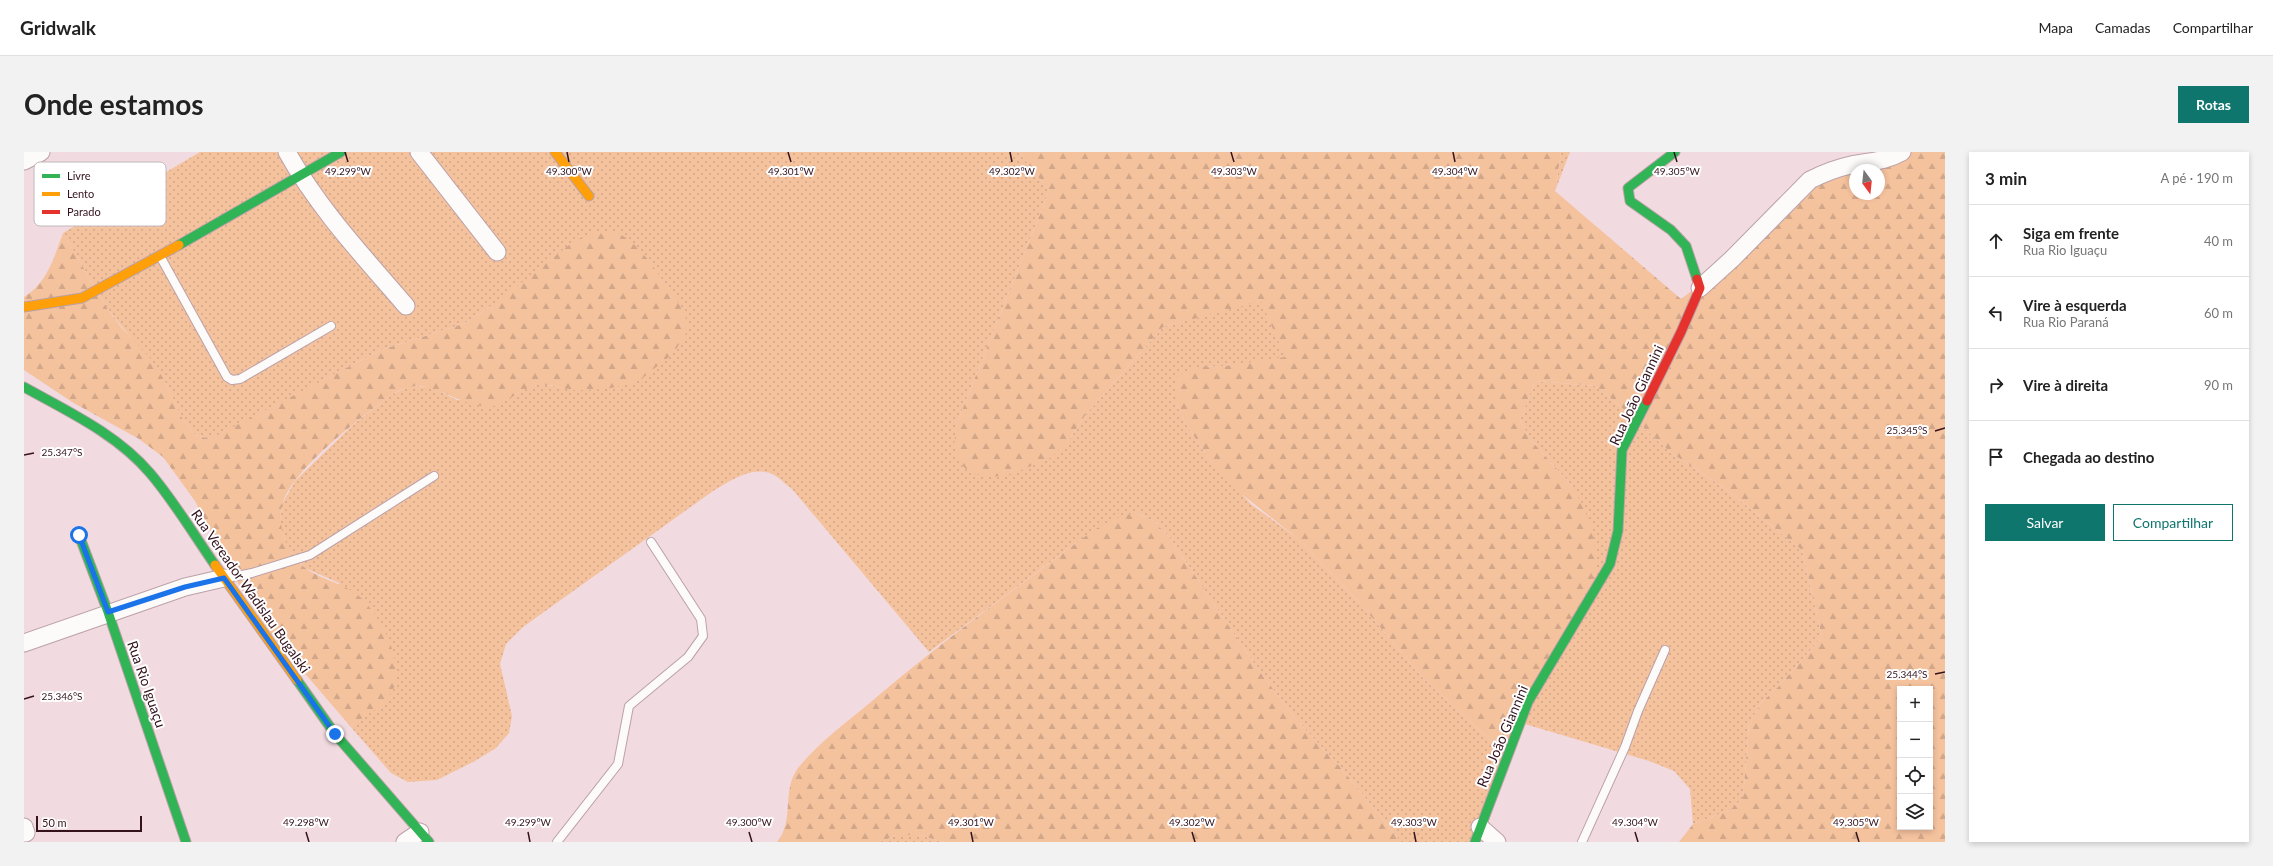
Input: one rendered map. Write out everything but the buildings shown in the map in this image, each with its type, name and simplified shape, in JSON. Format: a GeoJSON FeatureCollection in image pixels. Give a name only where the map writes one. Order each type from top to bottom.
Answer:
{"type":"FeatureCollection","features":[{"type":"Feature","properties":{"kind":"street"},"geometry":{"type":"LineString","coordinates":[[24,161],[41,152]]}},
{"type":"Feature","properties":{"kind":"street"},"geometry":{"type":"LineString","coordinates":[[287,152],[300,176],[406,306]]}},
{"type":"Feature","properties":{"kind":"street"},"geometry":{"type":"LineString","coordinates":[[24,307],[82,298],[160,256],[341,152]]}},
{"type":"Feature","properties":{"kind":"street"},"geometry":{"type":"LineString","coordinates":[[419,152],[497,252]]}},
{"type":"Feature","properties":{"kind":"street"},"geometry":{"type":"LineString","coordinates":[[555,152],[589,196]]}},
{"type":"Feature","properties":{"kind":"street"},"geometry":{"type":"LineString","coordinates":[[1675,152],[1628,188],[1630,201],[1671,230],[1686,246],[1700,288],[1732,259],[1810,180],[1826,172],[1851,165],[1887,160],[1902,152]]}},
{"type":"Feature","properties":{"kind":"street","name":"Rua João Giannini"},"geometry":{"type":"LineString","coordinates":[[1477,834],[1528,702],[1610,564],[1618,531],[1622,450],[1681,332],[1700,288]]}},
{"type":"Feature","properties":{"kind":"street","name":"Rua Vereador Wadislau Bugalski"},"geometry":{"type":"LineString","coordinates":[[24,387],[108,436],[134,456],[150,473],[335,734],[425,837]]}},
{"type":"Feature","properties":{"kind":"street","name":"Rua Rio Iguaçu"},"geometry":{"type":"LineString","coordinates":[[79,535],[108,612],[186,842]]}},
{"type":"Feature","properties":{"kind":"street"},"geometry":{"type":"LineString","coordinates":[[24,643],[108,612],[185,587],[224,578]]}},
{"type":"Feature","properties":{"kind":"street"},"geometry":{"type":"LineString","coordinates":[[1477,834],[1497,842]]}},
{"type":"Feature","properties":{"kind":"street"},"geometry":{"type":"LineString","coordinates":[[405,842],[425,837]]}},
{"type":"Feature","properties":{"kind":"lane"},"geometry":{"type":"LineString","coordinates":[[160,256],[227,377],[232,380],[240,379],[331,326]]}},
{"type":"Feature","properties":{"kind":"lane"},"geometry":{"type":"LineString","coordinates":[[224,578],[252,573],[310,555],[434,476]]}},
{"type":"Feature","properties":{"kind":"lane"},"geometry":{"type":"LineString","coordinates":[[558,842],[618,764],[629,706],[688,657],[703,636],[701,619],[651,542]]}},
{"type":"Feature","properties":{"kind":"lane"},"geometry":{"type":"LineString","coordinates":[[1582,842],[1625,747],[1638,711],[1665,650]]}},
{"type":"Feature","properties":{"kind":"green space"},"geometry":{"type":"Polygon","coordinates":[[[200,152],[1019,152],[1049,191],[957,423],[1067,443],[1086,414],[1163,327],[1261,300],[1286,358],[1219,367],[1201,366],[1176,403],[1186,424],[1209,459],[1251,504],[1297,538],[1359,602],[1421,676],[1503,752],[1472,842],[1401,842],[1341,768],[1293,716],[1253,662],[1170,538],[1154,521],[1137,513],[1083,538],[929,652],[792,489],[774,475],[758,471],[742,475],[713,491],[523,627],[506,644],[500,664],[512,716],[509,733],[496,748],[475,761],[437,780],[408,782],[391,773],[350,726],[377,708],[339,583],[305,568],[287,547],[280,525],[282,504],[295,481],[354,424],[391,395],[409,386],[431,387],[457,400],[506,400],[528,387],[541,384],[577,390],[493,305],[463,324],[381,350],[211,439],[195,435],[182,418],[163,378],[107,308],[63,233],[75,226],[166,226],[166,172],[200,152]]]}},
{"type":"Feature","properties":{"kind":"green space"},"geometry":{"type":"Polygon","coordinates":[[[1019,152],[1561,152],[1555,191],[1681,299],[1751,246],[1801,189],[1849,165],[1849,200],[1885,200],[1885,164],[1851,164],[1875,152],[1945,152],[1945,842],[1679,842],[1693,824],[1730,810],[1743,798],[1749,724],[1761,703],[1778,687],[1822,637],[1802,550],[1727,490],[1670,452],[1596,386],[1535,381],[1520,420],[1530,439],[1573,487],[1591,524],[1596,553],[1595,575],[1503,752],[1421,676],[1359,602],[1297,538],[1234,488],[1209,459],[1186,424],[1176,403],[1175,381],[1180,374],[1201,366],[1219,367],[1285,357],[1261,301],[1163,327],[1086,414],[1067,443],[1050,458],[1014,473],[993,477],[970,473],[959,462],[954,445],[957,423],[1049,191],[1019,152]]]}},
{"type":"Feature","properties":{"kind":"green space"},"geometry":{"type":"Polygon","coordinates":[[[1561,152],[1570,152],[1555,191],[1561,152]]]}},
{"type":"Feature","properties":{"kind":"green space"},"geometry":{"type":"Polygon","coordinates":[[[613,231],[629,240],[642,252],[683,310],[687,323],[685,336],[665,361],[641,379],[626,385],[602,389],[578,390],[548,385],[538,385],[525,389],[495,406],[488,407],[420,386],[410,387],[398,391],[359,420],[326,448],[297,478],[287,493],[282,506],[281,523],[282,531],[288,547],[304,567],[317,575],[354,592],[368,605],[382,627],[393,652],[396,664],[396,676],[391,693],[375,710],[350,726],[265,627],[229,568],[195,501],[163,457],[139,439],[72,402],[24,370],[24,297],[39,285],[49,269],[63,233],[107,308],[122,328],[150,358],[163,378],[182,418],[195,435],[210,439],[381,350],[463,324],[493,305],[574,241],[595,232],[613,231]]]}},
{"type":"Feature","properties":{"kind":"green space"},"geometry":{"type":"Polygon","coordinates":[[[1535,381],[1596,386],[1670,452],[1727,490],[1802,550],[1822,637],[1778,687],[1761,703],[1749,724],[1743,798],[1730,810],[1693,824],[1690,789],[1674,771],[1649,761],[1518,722],[1573,487],[1530,439],[1520,420],[1535,381]]]}},
{"type":"Feature","properties":{"kind":"green space"},"geometry":{"type":"Polygon","coordinates":[[[1137,513],[1154,521],[1170,538],[1253,662],[1293,716],[1341,768],[1401,842],[944,842],[919,835],[897,835],[879,842],[777,842],[785,825],[790,786],[793,777],[798,768],[824,741],[950,638],[1083,538],[1102,525],[1122,516],[1137,513]]]}},
{"type":"Feature","properties":{"kind":"green space"},"geometry":{"type":"Polygon","coordinates":[[[897,835],[919,835],[944,842],[879,842],[897,835]]]}},
{"type":"Feature","properties":{"kind":"traffic: fast"},"geometry":{"type":"LineString","coordinates":[[179,245],[341,152]]}},
{"type":"Feature","properties":{"kind":"traffic: fast"},"geometry":{"type":"LineString","coordinates":[[1675,152],[1628,188],[1630,201],[1671,230],[1686,246],[1697,279]]}},
{"type":"Feature","properties":{"kind":"traffic: fast"},"geometry":{"type":"LineString","coordinates":[[24,387],[91,424],[122,446],[137,459],[150,473],[184,518],[215,565]]}},
{"type":"Feature","properties":{"kind":"traffic: fast"},"geometry":{"type":"LineString","coordinates":[[1475,842],[1528,702],[1610,564],[1618,531],[1622,450],[1647,401]]}},
{"type":"Feature","properties":{"kind":"traffic: fast"},"geometry":{"type":"LineString","coordinates":[[79,535],[108,612],[186,842]]}},
{"type":"Feature","properties":{"kind":"traffic: fast"},"geometry":{"type":"LineString","coordinates":[[297,680],[335,734],[429,842]]}},
{"type":"Feature","properties":{"kind":"traffic: slow"},"geometry":{"type":"LineString","coordinates":[[555,152],[589,196]]}},
{"type":"Feature","properties":{"kind":"traffic: slow"},"geometry":{"type":"LineString","coordinates":[[24,307],[82,298],[179,245]]}},
{"type":"Feature","properties":{"kind":"traffic: slow"},"geometry":{"type":"LineString","coordinates":[[215,565],[297,680]]}},
{"type":"Feature","properties":{"kind":"traffic: jam"},"geometry":{"type":"LineString","coordinates":[[1647,401],[1681,332],[1700,288],[1697,279]]}},
{"type":"Feature","properties":{"kind":"route"},"geometry":{"type":"LineString","coordinates":[[79,535],[108,612],[185,587],[224,578],[335,734]]}}]}
